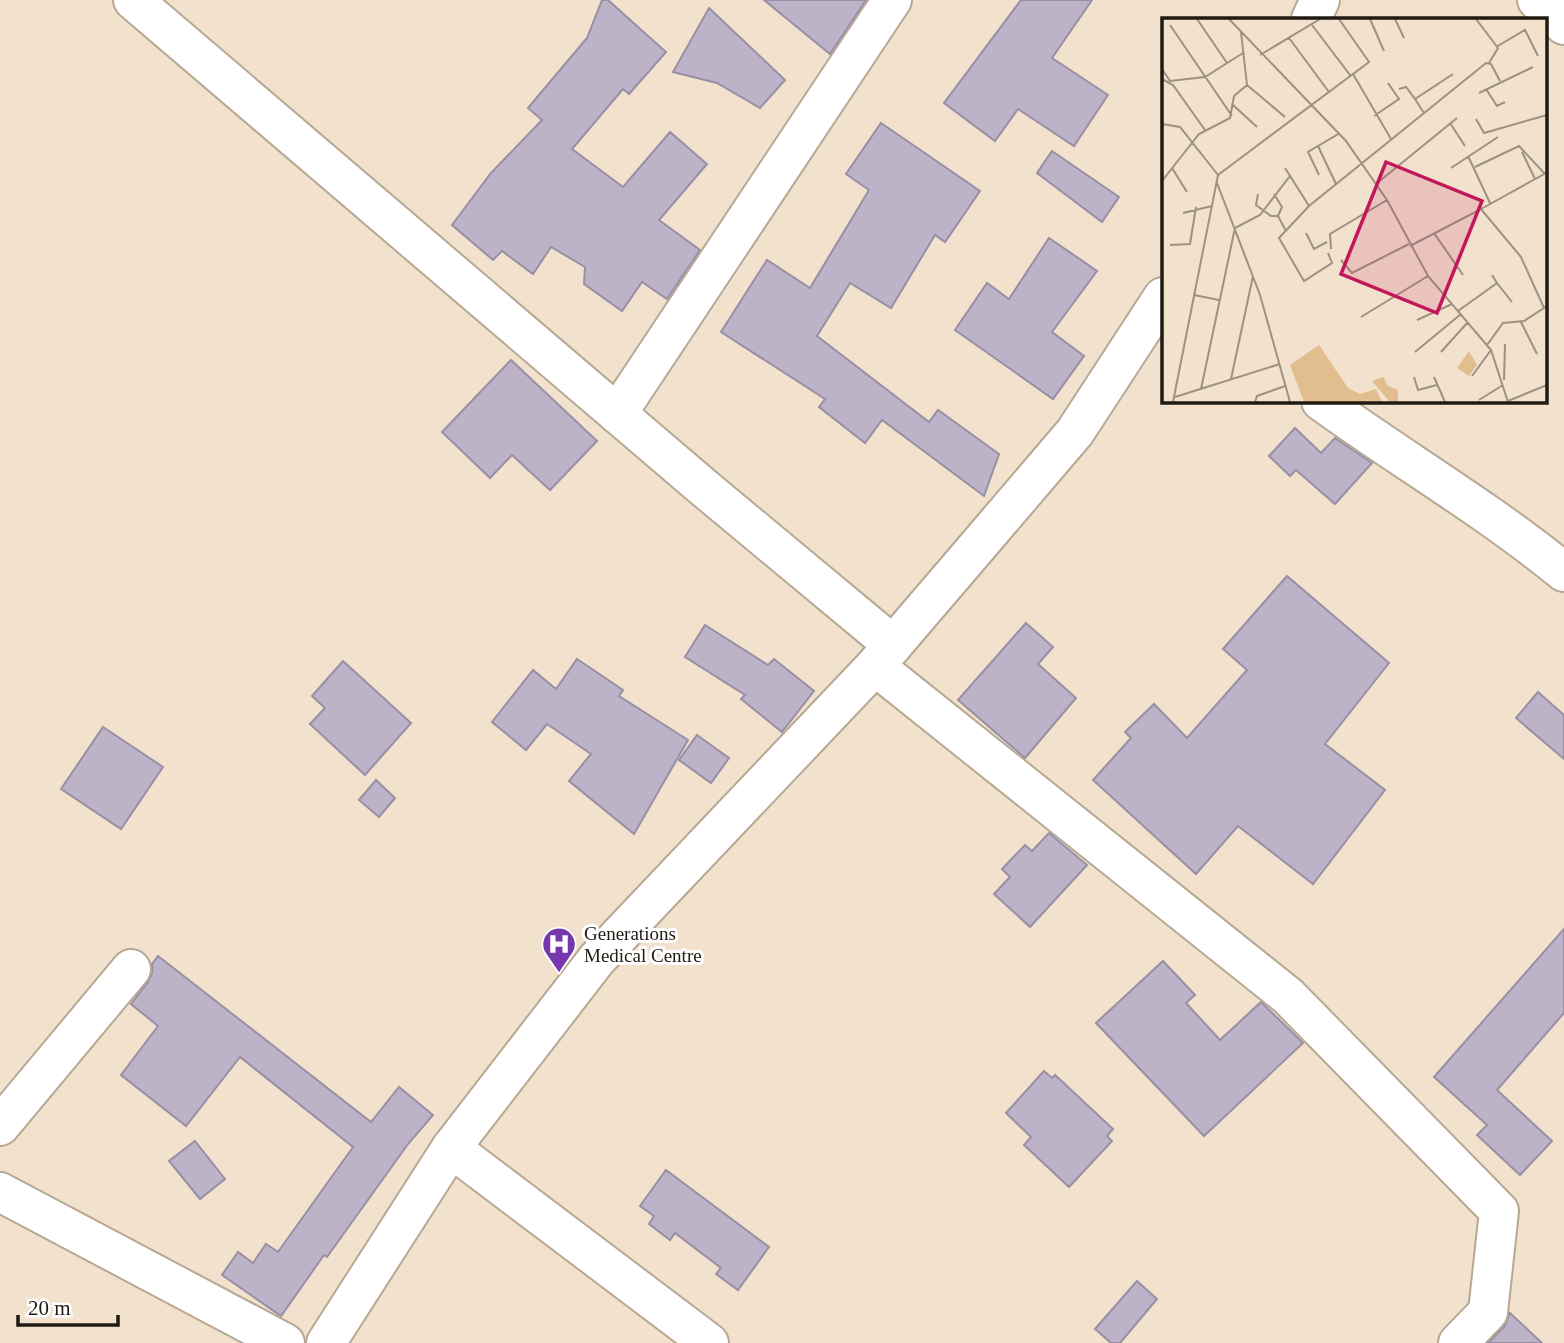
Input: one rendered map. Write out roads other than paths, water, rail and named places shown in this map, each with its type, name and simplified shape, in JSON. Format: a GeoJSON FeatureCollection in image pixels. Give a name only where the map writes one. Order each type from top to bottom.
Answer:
{"type":"FeatureCollection","features":[{"type":"Feature","properties":{"kind":"street"},"geometry":{"type":"LineString","coordinates":[[132,0],[617,414],[884,655],[1288,996],[1499,1211],[1488,1312],[1458,1343]]}},
{"type":"Feature","properties":{"kind":"street"},"geometry":{"type":"LineString","coordinates":[[617,414],[892,0]]}},
{"type":"Feature","properties":{"kind":"street"},"geometry":{"type":"LineString","coordinates":[[1311,18],[1320,0]]}},
{"type":"Feature","properties":{"kind":"street"},"geometry":{"type":"LineString","coordinates":[[1537,0],[1564,25]]}},
{"type":"Feature","properties":{"kind":"street"},"geometry":{"type":"LineString","coordinates":[[326,1343],[451,1148],[597,959],[884,655],[1075,432],[1162,299]]}},
{"type":"Feature","properties":{"kind":"street"},"geometry":{"type":"LineString","coordinates":[[1322,402],[1450,489],[1564,572]]}},
{"type":"Feature","properties":{"kind":"street"},"geometry":{"type":"LineString","coordinates":[[0,1126],[131,969]]}},
{"type":"Feature","properties":{"kind":"street"},"geometry":{"type":"LineString","coordinates":[[451,1148],[709,1343]]}},
{"type":"Feature","properties":{"kind":"street"},"geometry":{"type":"LineString","coordinates":[[0,1192],[285,1343]]}},
{"type":"Feature","properties":{"kind":"place","name":"Generations Medical Centre"},"geometry":{"type":"Point","coordinates":[559,974]}}]}
